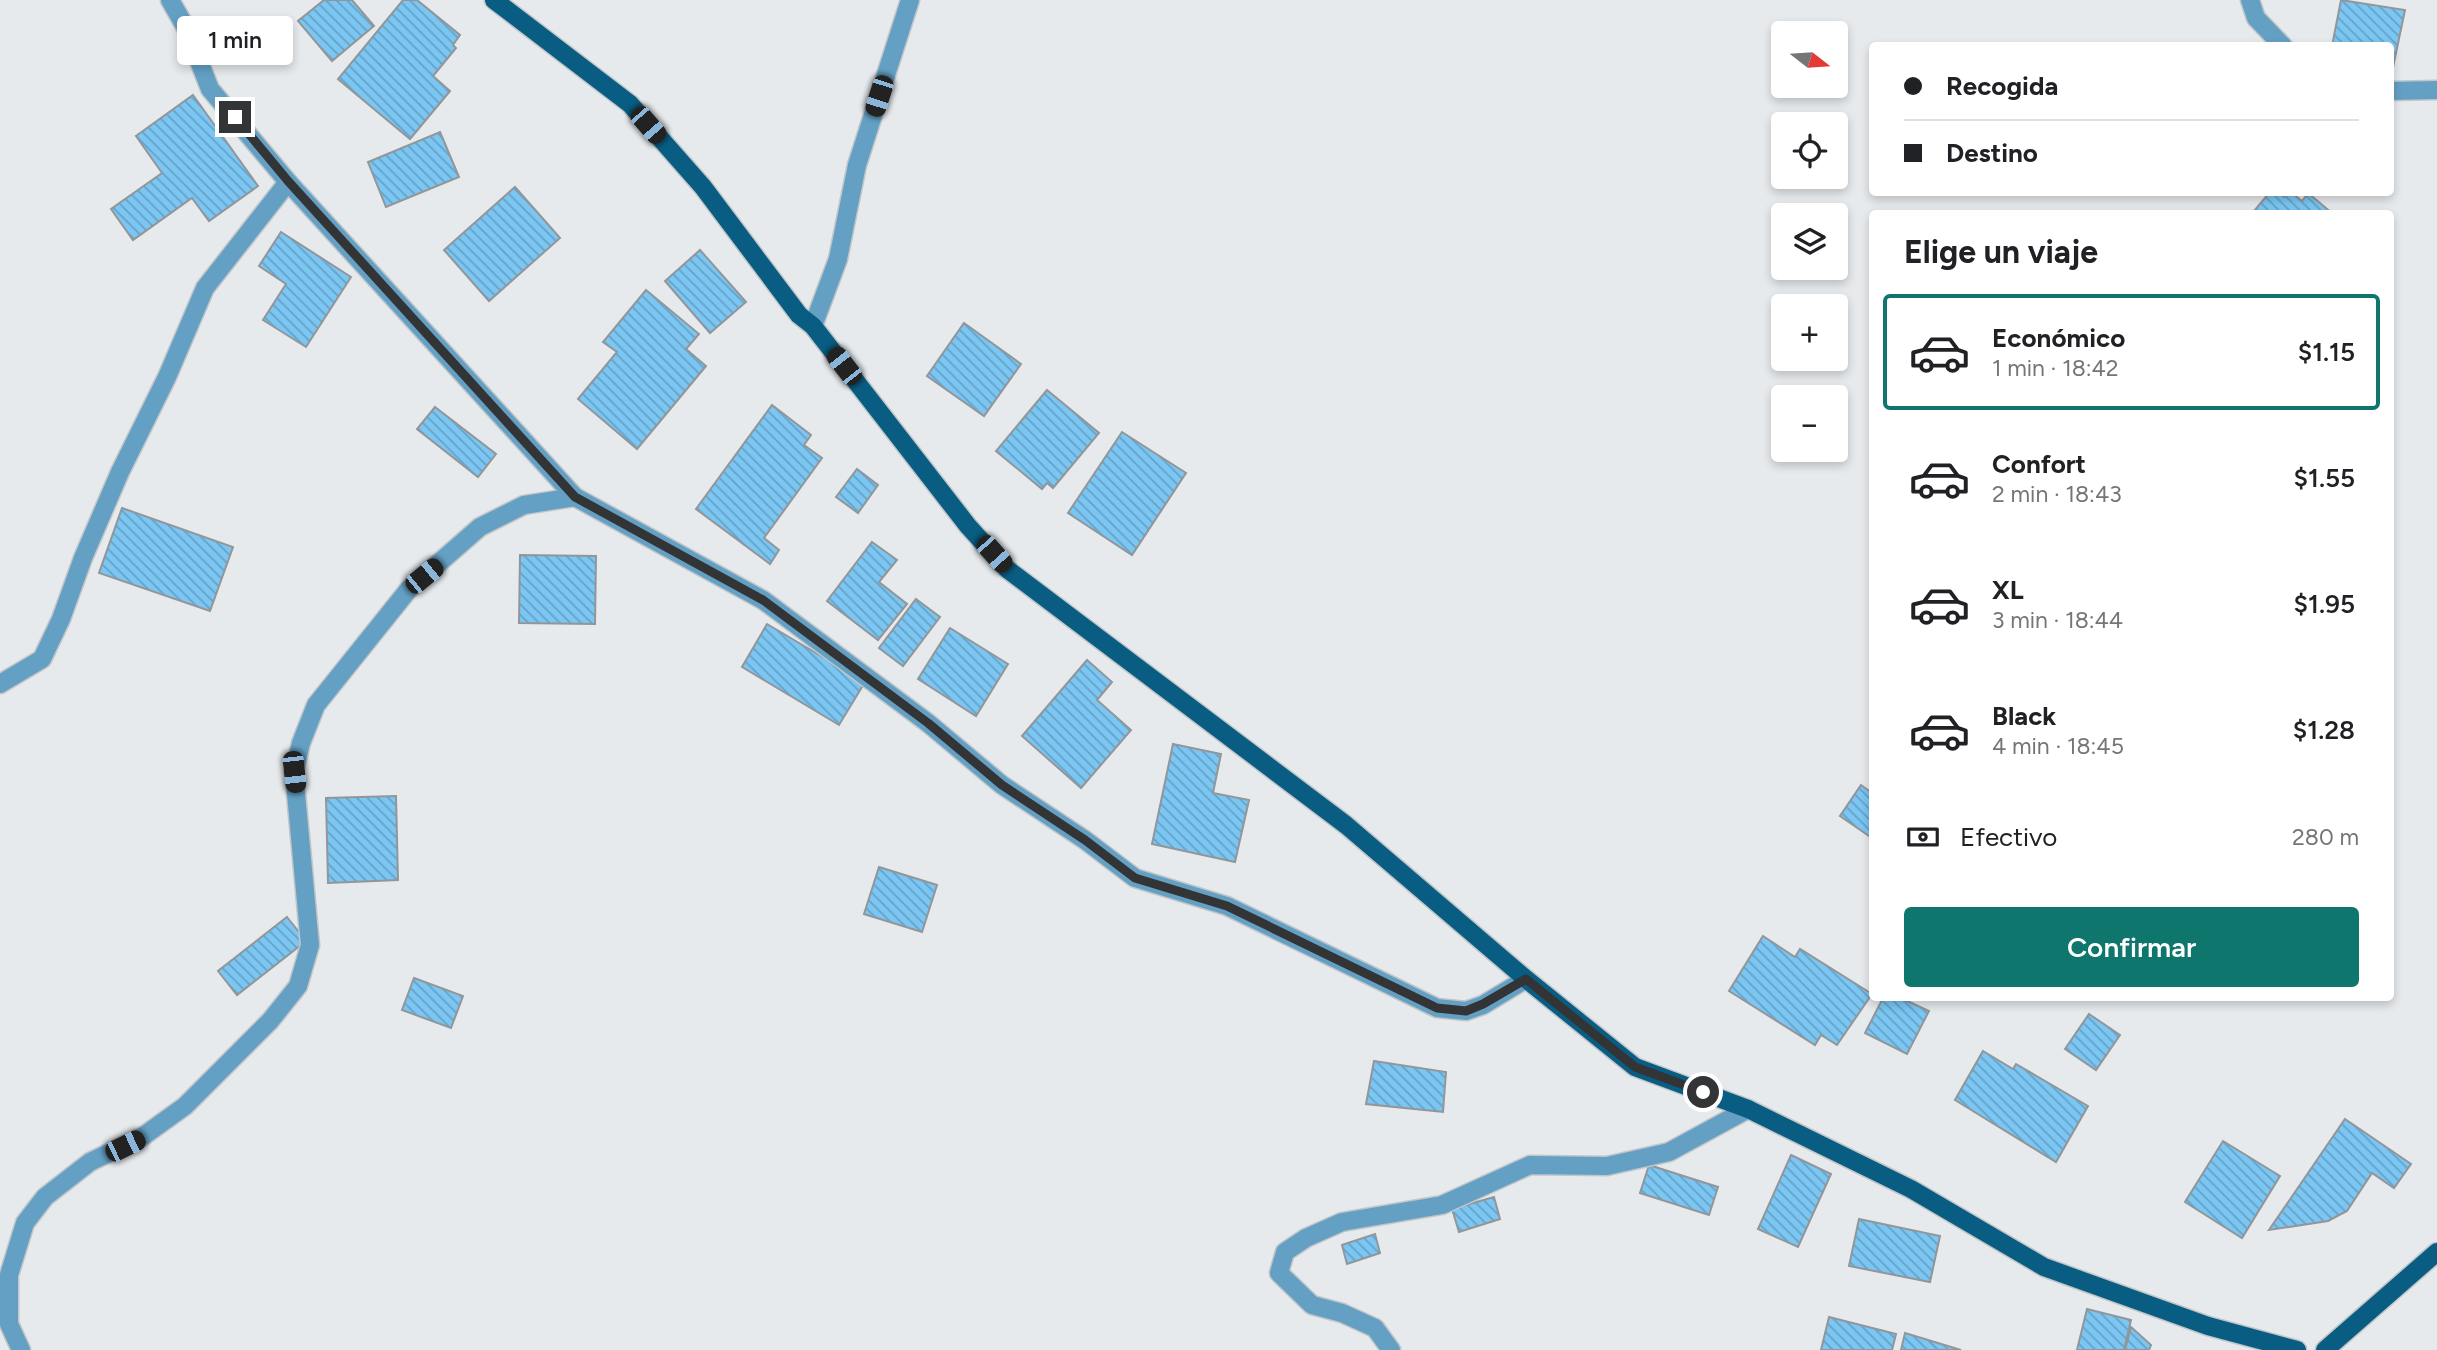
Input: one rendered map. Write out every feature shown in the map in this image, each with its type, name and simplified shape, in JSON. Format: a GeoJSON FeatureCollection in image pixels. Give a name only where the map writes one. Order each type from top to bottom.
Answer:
{"type":"FeatureCollection","features":[{"type":"Feature","properties":{"kind":"main road"},"geometry":{"type":"LineString","coordinates":[[494,0],[630,104],[703,187],[799,315],[813,326],[968,526],[1007,569],[1346,825],[1526,979],[1635,1067],[1748,1109],[1910,1189],[2044,1268],[2207,1326],[2297,1350]]}},
{"type":"Feature","properties":{"kind":"main road"},"geometry":{"type":"LineString","coordinates":[[2325,1350],[2394,1293],[2437,1252]]}},
{"type":"Feature","properties":{"kind":"street"},"geometry":{"type":"LineString","coordinates":[[170,0],[186,28],[210,89],[288,181],[575,497],[763,600],[928,723],[1002,785],[1085,840],[1135,878],[1227,906],[1437,1008],[1466,1011],[1526,979]]}},
{"type":"Feature","properties":{"kind":"street"},"geometry":{"type":"LineString","coordinates":[[813,326],[838,259],[858,164],[910,0]]}},
{"type":"Feature","properties":{"kind":"street"},"geometry":{"type":"LineString","coordinates":[[2250,0],[2256,18],[2279,42]]}},
{"type":"Feature","properties":{"kind":"street"},"geometry":{"type":"LineString","coordinates":[[2394,91],[2437,90]]}},
{"type":"Feature","properties":{"kind":"street"},"geometry":{"type":"LineString","coordinates":[[0,684],[42,659],[61,619],[104,509],[205,288],[226,256],[288,181]]}},
{"type":"Feature","properties":{"kind":"street"},"geometry":{"type":"LineString","coordinates":[[21,1350],[9,1324],[9,1275],[25,1223],[45,1197],[90,1162],[142,1137],[185,1106],[270,1021],[298,986],[310,945],[294,772],[301,743],[316,705],[409,589],[480,527],[524,505],[575,497]]}},
{"type":"Feature","properties":{"kind":"street"},"geometry":{"type":"LineString","coordinates":[[1391,1350],[1375,1328],[1342,1313],[1312,1305],[1293,1289],[1279,1273],[1285,1252],[1306,1238],[1342,1222],[1442,1205],[1530,1165],[1607,1166],[1669,1152],[1748,1109]]}},
{"type":"Feature","properties":{"kind":"building"},"geometry":{"type":"Polygon","coordinates":[[[324,0],[352,0],[374,26],[332,61],[298,21],[324,0]]]}},
{"type":"Feature","properties":{"kind":"building"},"geometry":{"type":"Polygon","coordinates":[[[403,0],[417,0],[460,35],[453,45],[456,48],[433,76],[450,91],[410,139],[338,79],[403,0]]]}},
{"type":"Feature","properties":{"kind":"building"},"geometry":{"type":"Polygon","coordinates":[[[2341,0],[2405,10],[2394,62],[2394,42],[2333,42],[2341,0]]]}},
{"type":"Feature","properties":{"kind":"building"},"geometry":{"type":"Polygon","coordinates":[[[193,95],[258,186],[209,221],[192,198],[133,240],[111,209],[162,173],[136,136],[193,95]]]}},
{"type":"Feature","properties":{"kind":"building"},"geometry":{"type":"Polygon","coordinates":[[[440,132],[459,177],[386,207],[368,162],[440,132]]]}},
{"type":"Feature","properties":{"kind":"building"},"geometry":{"type":"Polygon","coordinates":[[[515,187],[560,238],[489,301],[444,250],[515,187]]]}},
{"type":"Feature","properties":{"kind":"building"},"geometry":{"type":"Polygon","coordinates":[[[2267,196],[2296,196],[2302,201],[2306,196],[2312,196],[2328,210],[2255,210],[2267,196]]]}},
{"type":"Feature","properties":{"kind":"building"},"geometry":{"type":"Polygon","coordinates":[[[281,232],[351,277],[306,347],[263,320],[286,284],[259,266],[281,232]]]}},
{"type":"Feature","properties":{"kind":"building"},"geometry":{"type":"Polygon","coordinates":[[[700,250],[746,302],[710,333],[665,281],[700,250]]]}},
{"type":"Feature","properties":{"kind":"building"},"geometry":{"type":"Polygon","coordinates":[[[646,290],[699,334],[686,349],[706,366],[637,449],[578,399],[617,352],[603,342],[646,290]]]}},
{"type":"Feature","properties":{"kind":"building"},"geometry":{"type":"Polygon","coordinates":[[[964,323],[1021,364],[984,416],[927,376],[964,323]]]}},
{"type":"Feature","properties":{"kind":"building"},"geometry":{"type":"Polygon","coordinates":[[[1047,390],[1099,433],[1053,488],[1047,483],[1042,489],[996,451],[1047,390]]]}},
{"type":"Feature","properties":{"kind":"building"},"geometry":{"type":"Polygon","coordinates":[[[772,405],[811,435],[804,445],[822,458],[764,538],[779,550],[770,564],[696,509],[772,405]]]}},
{"type":"Feature","properties":{"kind":"building"},"geometry":{"type":"Polygon","coordinates":[[[435,407],[496,454],[478,477],[417,429],[435,407]]]}},
{"type":"Feature","properties":{"kind":"building"},"geometry":{"type":"Polygon","coordinates":[[[1122,432],[1186,473],[1132,555],[1068,513],[1122,432]]]}},
{"type":"Feature","properties":{"kind":"building"},"geometry":{"type":"Polygon","coordinates":[[[857,469],[878,485],[858,513],[836,497],[857,469]]]}},
{"type":"Feature","properties":{"kind":"building"},"geometry":{"type":"Polygon","coordinates":[[[122,508],[233,547],[210,611],[99,573],[122,508]]]}},
{"type":"Feature","properties":{"kind":"building"},"geometry":{"type":"Polygon","coordinates":[[[872,542],[897,560],[879,582],[907,604],[878,640],[827,601],[872,542]]]}},
{"type":"Feature","properties":{"kind":"building"},"geometry":{"type":"Polygon","coordinates":[[[520,555],[596,556],[595,624],[519,623],[520,555]]]}},
{"type":"Feature","properties":{"kind":"building"},"geometry":{"type":"Polygon","coordinates":[[[916,599],[940,617],[903,666],[879,648],[916,599]]]}},
{"type":"Feature","properties":{"kind":"building"},"geometry":{"type":"Polygon","coordinates":[[[767,624],[865,682],[839,725],[742,667],[767,624]]]}},
{"type":"Feature","properties":{"kind":"building"},"geometry":{"type":"Polygon","coordinates":[[[950,628],[1008,664],[976,716],[918,679],[950,628]]]}},
{"type":"Feature","properties":{"kind":"building"},"geometry":{"type":"Polygon","coordinates":[[[1087,660],[1112,682],[1097,700],[1131,730],[1081,788],[1022,736],[1087,660]]]}},
{"type":"Feature","properties":{"kind":"building"},"geometry":{"type":"Polygon","coordinates":[[[1173,744],[1221,754],[1213,793],[1249,800],[1235,862],[1152,844],[1173,744]]]}},
{"type":"Feature","properties":{"kind":"building"},"geometry":{"type":"Polygon","coordinates":[[[1861,785],[1869,791],[1869,836],[1840,816],[1861,785]]]}},
{"type":"Feature","properties":{"kind":"building"},"geometry":{"type":"Polygon","coordinates":[[[396,796],[398,880],[328,883],[326,798],[396,796]]]}},
{"type":"Feature","properties":{"kind":"building"},"geometry":{"type":"Polygon","coordinates":[[[879,867],[937,885],[922,932],[864,914],[879,867]]]}},
{"type":"Feature","properties":{"kind":"building"},"geometry":{"type":"Polygon","coordinates":[[[287,917],[306,941],[237,995],[218,971],[287,917]]]}},
{"type":"Feature","properties":{"kind":"building"},"geometry":{"type":"Polygon","coordinates":[[[1763,936],[1795,957],[1800,949],[1869,992],[1869,998],[1837,1045],[1821,1035],[1815,1045],[1729,991],[1763,936]]]}},
{"type":"Feature","properties":{"kind":"building"},"geometry":{"type":"Polygon","coordinates":[[[414,978],[463,996],[451,1028],[402,1010],[414,978]]]}},
{"type":"Feature","properties":{"kind":"building"},"geometry":{"type":"Polygon","coordinates":[[[1881,1001],[1907,1001],[1929,1011],[1907,1054],[1865,1033],[1881,1001]]]}},
{"type":"Feature","properties":{"kind":"building"},"geometry":{"type":"Polygon","coordinates":[[[2089,1014],[2120,1035],[2096,1070],[2065,1049],[2089,1014]]]}},
{"type":"Feature","properties":{"kind":"building"},"geometry":{"type":"Polygon","coordinates":[[[1983,1051],[2013,1069],[2016,1064],[2088,1106],[2056,1162],[1955,1100],[1983,1051]]]}},
{"type":"Feature","properties":{"kind":"building"},"geometry":{"type":"Polygon","coordinates":[[[1374,1061],[1446,1072],[1443,1112],[1366,1104],[1374,1061]]]}},
{"type":"Feature","properties":{"kind":"building"},"geometry":{"type":"Polygon","coordinates":[[[2345,1119],[2411,1164],[2394,1188],[2372,1173],[2347,1211],[2328,1221],[2269,1230],[2345,1119]]]}},
{"type":"Feature","properties":{"kind":"building"},"geometry":{"type":"Polygon","coordinates":[[[2223,1141],[2280,1176],[2242,1238],[2185,1202],[2223,1141]]]}},
{"type":"Feature","properties":{"kind":"building"},"geometry":{"type":"Polygon","coordinates":[[[1791,1155],[1831,1174],[1798,1247],[1758,1229],[1791,1155]]]}},
{"type":"Feature","properties":{"kind":"building"},"geometry":{"type":"Polygon","coordinates":[[[1649,1165],[1718,1187],[1709,1215],[1640,1193],[1649,1165]]]}},
{"type":"Feature","properties":{"kind":"building"},"geometry":{"type":"Polygon","coordinates":[[[1494,1197],[1500,1219],[1459,1232],[1452,1209],[1494,1197]]]}},
{"type":"Feature","properties":{"kind":"building"},"geometry":{"type":"Polygon","coordinates":[[[1859,1219],[1940,1236],[1930,1282],[1849,1266],[1859,1219]]]}},
{"type":"Feature","properties":{"kind":"building"},"geometry":{"type":"Polygon","coordinates":[[[1375,1234],[1380,1253],[1347,1264],[1342,1245],[1375,1234]]]}},
{"type":"Feature","properties":{"kind":"building"},"geometry":{"type":"Polygon","coordinates":[[[2087,1309],[2131,1320],[2124,1350],[2077,1350],[2087,1309]]]}},
{"type":"Feature","properties":{"kind":"building"},"geometry":{"type":"Polygon","coordinates":[[[1829,1317],[1896,1334],[1892,1350],[1821,1350],[1829,1317]]]}},
{"type":"Feature","properties":{"kind":"building"},"geometry":{"type":"Polygon","coordinates":[[[2131,1327],[2151,1345],[2149,1350],[2125,1350],[2131,1327]]]}},
{"type":"Feature","properties":{"kind":"building"},"geometry":{"type":"Polygon","coordinates":[[[1905,1333],[1961,1350],[1901,1350],[1905,1333]]]}},
{"type":"Feature","properties":{"kind":"route"},"geometry":{"type":"LineString","coordinates":[[235,117],[288,181],[575,497],[763,600],[928,723],[1002,785],[1085,840],[1135,878],[1227,906],[1437,1008],[1466,1011],[1526,979],[1635,1067],[1703,1092]]}}]}
